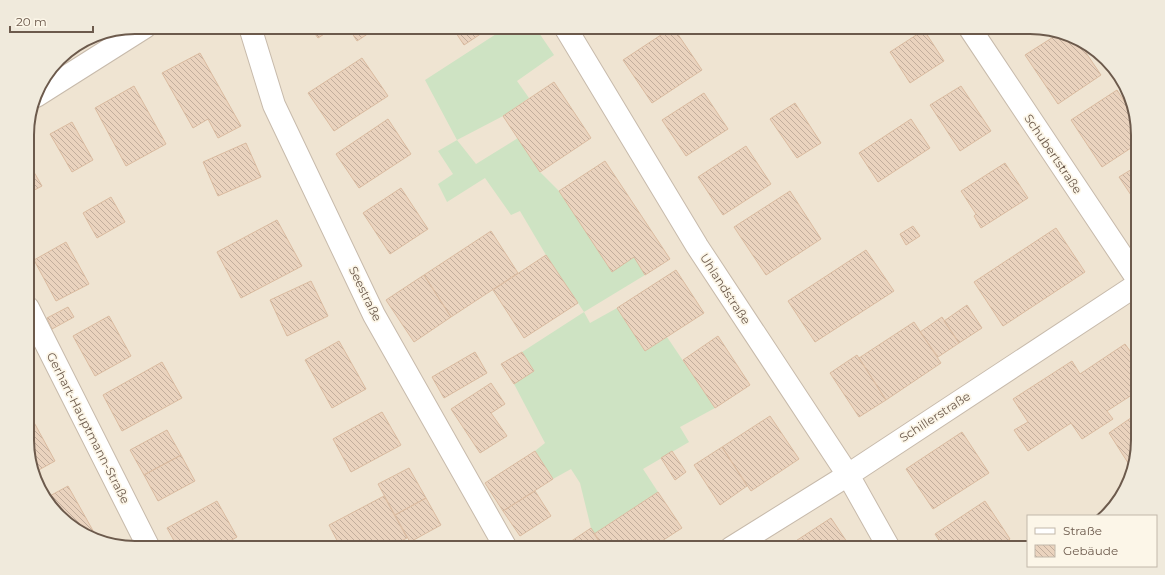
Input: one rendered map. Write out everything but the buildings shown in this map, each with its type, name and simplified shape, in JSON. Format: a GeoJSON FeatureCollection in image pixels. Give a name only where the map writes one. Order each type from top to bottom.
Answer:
{"type":"FeatureCollection","features":[{"type":"Feature","properties":{"kind":"street"},"geometry":{"type":"LineString","coordinates":[[44,91],[134,34]]}},
{"type":"Feature","properties":{"kind":"street","name":"Seestraße"},"geometry":{"type":"LineString","coordinates":[[252,34],[274,106],[374,315],[502,541]]}},
{"type":"Feature","properties":{"kind":"street","name":"Uhlandstraße"},"geometry":{"type":"LineString","coordinates":[[569,34],[697,246],[848,475],[885,541]]}},
{"type":"Feature","properties":{"kind":"street","name":"Schubertstraße"},"geometry":{"type":"LineString","coordinates":[[974,34],[1131,270]]}},
{"type":"Feature","properties":{"kind":"street","name":"Schillerstraße"},"geometry":{"type":"LineString","coordinates":[[742,541],[848,475],[1131,289]]}},
{"type":"Feature","properties":{"kind":"street","name":"Gerhart-Hauptmann-Straße"},"geometry":{"type":"LineString","coordinates":[[34,320],[145,541]]}},
{"type":"Feature","properties":{"kind":"shaded area"},"geometry":{"type":"Polygon","coordinates":[[[135,34],[1030,34],[1056,37],[1074,44],[1096,59],[1110,74],[1128,109],[1130,122],[1131,440],[1128,466],[1121,484],[1114,496],[1097,515],[1027,515],[1027,541],[135,541],[109,538],[91,531],[69,516],[51,496],[39,472],[35,453],[34,129],[37,109],[44,91],[59,69],[79,51],[109,37],[135,34]]]}},
{"type":"Feature","properties":{"kind":"green space"},"geometry":{"type":"Polygon","coordinates":[[[496,34],[540,34],[554,55],[517,81],[529,98],[503,116],[457,140],[425,80],[496,34]]]}},
{"type":"Feature","properties":{"kind":"green space"},"geometry":{"type":"Polygon","coordinates":[[[518,138],[540,172],[559,191],[612,271],[634,257],[645,275],[584,312],[546,255],[520,211],[511,215],[485,178],[447,202],[438,184],[453,174],[438,151],[457,140],[476,164],[518,138]]]}},
{"type":"Feature","properties":{"kind":"green space"},"geometry":{"type":"Polygon","coordinates":[[[617,308],[645,351],[667,337],[715,408],[680,427],[689,442],[643,469],[658,492],[594,534],[591,528],[580,483],[571,469],[553,479],[535,451],[545,443],[514,384],[534,371],[522,352],[584,312],[590,323],[617,308]]]}}]}
